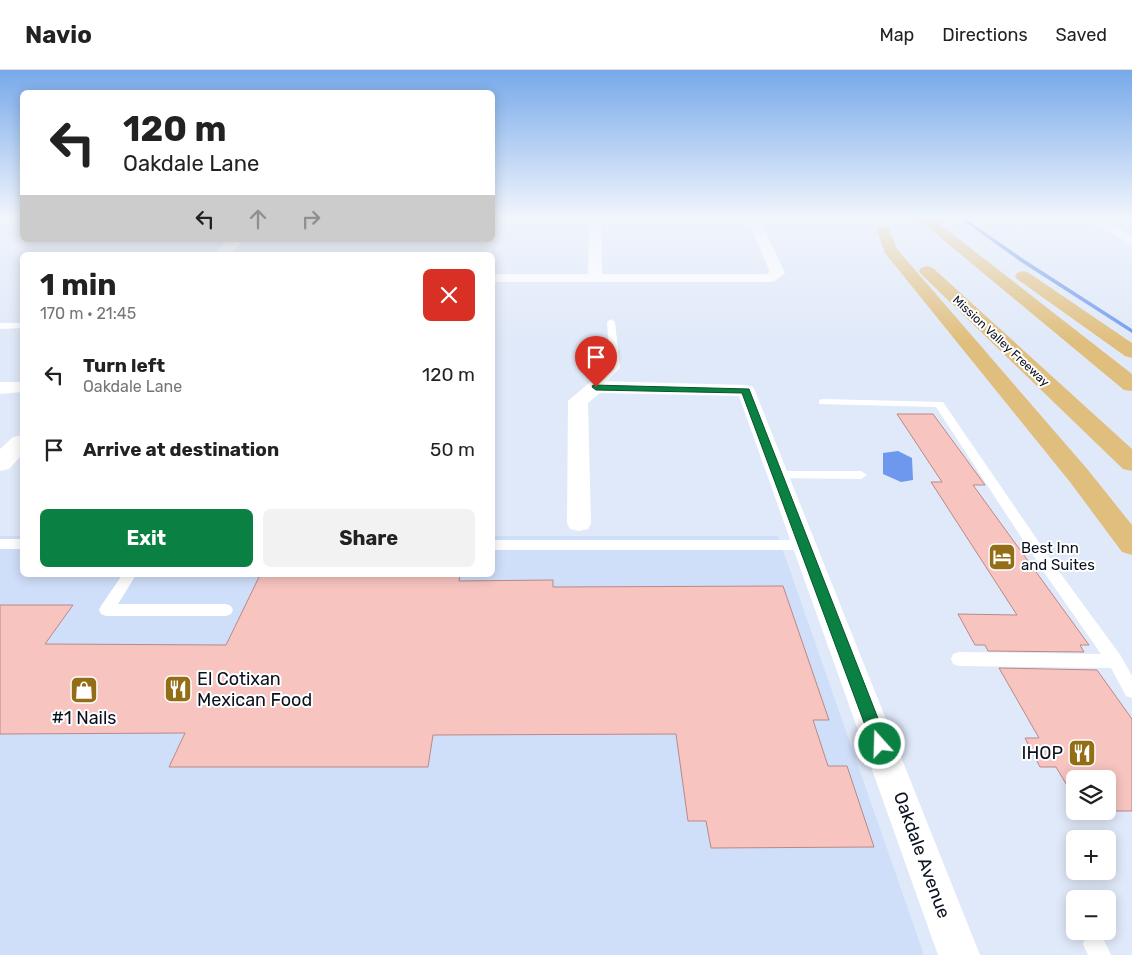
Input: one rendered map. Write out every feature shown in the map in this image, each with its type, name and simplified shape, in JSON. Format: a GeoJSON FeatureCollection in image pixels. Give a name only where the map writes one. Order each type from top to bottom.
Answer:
{"type":"FeatureCollection","features":[{"type":"Feature","properties":{"kind":"highway","name":"Mission Valley Freeway"},"geometry":{"type":"LineString","coordinates":[[898,259],[1079,476],[1132,545]]}},
{"type":"Feature","properties":{"kind":"highway","name":"Mission Valley Freeway"},"geometry":{"type":"LineString","coordinates":[[914,259],[1132,463]]}},
{"type":"Feature","properties":{"kind":"highway"},"geometry":{"type":"LineString","coordinates":[[975,259],[1132,385]]}},
{"type":"Feature","properties":{"kind":"highway"},"geometry":{"type":"LineString","coordinates":[[997,259],[1132,352]]}},
{"type":"Feature","properties":{"kind":"street"},"geometry":{"type":"LineString","coordinates":[[594,259],[594,278]]}},
{"type":"Feature","properties":{"kind":"street"},"geometry":{"type":"LineString","coordinates":[[495,278],[770,278],[778,273],[772,259]]}},
{"type":"Feature","properties":{"kind":"street"},"geometry":{"type":"LineString","coordinates":[[0,388],[20,387]]}},
{"type":"Feature","properties":{"kind":"street"},"geometry":{"type":"LineString","coordinates":[[579,523],[578,401],[596,387]]}},
{"type":"Feature","properties":{"kind":"street","name":"Oakdale Avenue"},"geometry":{"type":"LineString","coordinates":[[596,387],[746,391],[959,955]]}},
{"type":"Feature","properties":{"kind":"street"},"geometry":{"type":"LineString","coordinates":[[0,463],[20,444]]}},
{"type":"Feature","properties":{"kind":"lane"},"geometry":{"type":"LineString","coordinates":[[596,387],[615,368],[611,322]]}},
{"type":"Feature","properties":{"kind":"lane"},"geometry":{"type":"LineString","coordinates":[[0,326],[20,326]]}},
{"type":"Feature","properties":{"kind":"lane"},"geometry":{"type":"LineString","coordinates":[[823,402],[939,404],[1053,574],[1115,661],[1132,690]]}},
{"type":"Feature","properties":{"kind":"lane"},"geometry":{"type":"LineString","coordinates":[[778,475],[861,475]]}},
{"type":"Feature","properties":{"kind":"lane"},"geometry":{"type":"LineString","coordinates":[[0,544],[20,544]]}},
{"type":"Feature","properties":{"kind":"lane"},"geometry":{"type":"LineString","coordinates":[[495,545],[804,545]]}},
{"type":"Feature","properties":{"kind":"lane"},"geometry":{"type":"LineString","coordinates":[[128,577],[106,610],[226,610]]}},
{"type":"Feature","properties":{"kind":"lane"},"geometry":{"type":"LineString","coordinates":[[959,659],[1115,661]]}},
{"type":"Feature","properties":{"kind":"shaded area"},"geometry":{"type":"Polygon","coordinates":[[[0,536],[20,536],[20,577],[495,577],[495,536],[778,536],[924,955],[0,955],[0,536]]]}},
{"type":"Feature","properties":{"kind":"water"},"geometry":{"type":"Polygon","coordinates":[[[898,451],[912,458],[913,480],[901,482],[883,474],[883,453],[898,451]]]}},
{"type":"Feature","properties":{"kind":"building","name":"Best Inn and Suites"},"geometry":{"type":"Polygon","coordinates":[[[897,414],[933,414],[985,485],[973,485],[1089,645],[1080,645],[1084,652],[988,651],[985,645],[975,645],[958,614],[1017,615],[931,482],[942,482],[897,414]]]}},
{"type":"Feature","properties":{"kind":"building"},"geometry":{"type":"Polygon","coordinates":[[[259,577],[460,577],[459,581],[553,580],[553,587],[783,586],[829,720],[813,720],[828,766],[847,766],[874,847],[711,848],[706,821],[688,821],[676,734],[433,735],[428,767],[169,767],[185,733],[0,734],[0,605],[73,605],[45,644],[226,645],[259,577]]]}},
{"type":"Feature","properties":{"kind":"building","name":"IHOP"},"geometry":{"type":"Polygon","coordinates":[[[999,668],[1097,670],[1132,719],[1132,811],[1116,811],[1116,770],[1066,770],[1066,784],[1056,767],[1040,767],[1025,738],[1039,738],[999,668]]]}},
{"type":"Feature","properties":{"kind":"waterway"},"geometry":{"type":"LineString","coordinates":[[1021,259],[1132,331]]}},
{"type":"Feature","properties":{"kind":"place","name":"Best Inn and Suites"},"geometry":{"type":"Point","coordinates":[1002,557]}},
{"type":"Feature","properties":{"kind":"place","name":"El Cotixan Mexican Food"},"geometry":{"type":"Point","coordinates":[178,689]}},
{"type":"Feature","properties":{"kind":"place","name":"#1 Nails"},"geometry":{"type":"Point","coordinates":[84,690]}},
{"type":"Feature","properties":{"kind":"place","name":"IHOP"},"geometry":{"type":"Point","coordinates":[1082,753]}},
{"type":"Feature","properties":{"kind":"route"},"geometry":{"type":"LineString","coordinates":[[596,387],[746,391],[880,744]]}}]}
